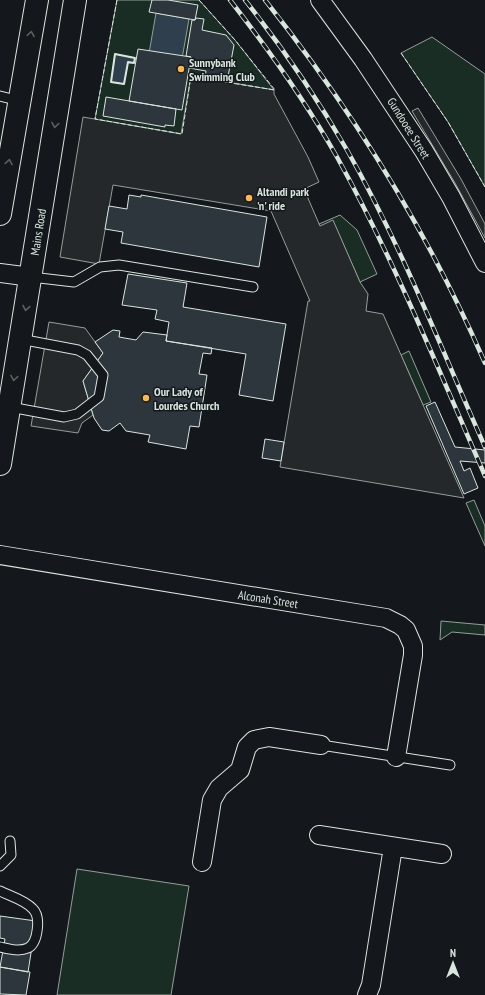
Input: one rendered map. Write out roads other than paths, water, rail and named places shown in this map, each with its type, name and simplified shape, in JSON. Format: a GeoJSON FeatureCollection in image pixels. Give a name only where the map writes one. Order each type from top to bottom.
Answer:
{"type":"FeatureCollection","features":[{"type":"Feature","properties":{"kind":"main road"},"geometry":{"type":"LineString","coordinates":[[0,214],[10,99],[37,0]]}},
{"type":"Feature","properties":{"kind":"main road","name":"Mains Road"},"geometry":{"type":"LineString","coordinates":[[0,464],[75,0]]}},
{"type":"Feature","properties":{"kind":"street","name":"Gundooee Street"},"geometry":{"type":"LineString","coordinates":[[320,0],[363,59],[419,144],[451,197],[485,264]]}},
{"type":"Feature","properties":{"kind":"street"},"geometry":{"type":"LineString","coordinates":[[0,273],[31,277]]}},
{"type":"Feature","properties":{"kind":"street","name":"Alconah Street"},"geometry":{"type":"LineString","coordinates":[[0,555],[386,618],[394,621],[406,630],[410,638],[414,655],[396,757]]}},
{"type":"Feature","properties":{"kind":"street"},"geometry":{"type":"LineString","coordinates":[[202,862],[212,800],[219,788],[240,770],[247,747],[254,740],[269,737],[321,745]]}},
{"type":"Feature","properties":{"kind":"street"},"geometry":{"type":"LineString","coordinates":[[319,835],[442,854]]}},
{"type":"Feature","properties":{"kind":"street"},"geometry":{"type":"LineString","coordinates":[[367,995],[371,985],[393,847]]}},
{"type":"Feature","properties":{"kind":"lane"},"geometry":{"type":"LineString","coordinates":[[31,277],[74,282],[100,267],[119,265],[253,287]]}},
{"type":"Feature","properties":{"kind":"lane"},"geometry":{"type":"LineString","coordinates":[[10,408],[64,417],[77,414],[99,398],[103,375],[90,358],[78,350],[20,339]]}},
{"type":"Feature","properties":{"kind":"lane"},"geometry":{"type":"LineString","coordinates":[[321,745],[450,765]]}},
{"type":"Feature","properties":{"kind":"lane"},"geometry":{"type":"LineString","coordinates":[[0,866],[11,855],[10,841]]}},
{"type":"Feature","properties":{"kind":"lane"},"geometry":{"type":"LineString","coordinates":[[0,891],[29,905],[37,916],[32,945],[28,948],[20,950],[0,947]]}},
{"type":"Feature","properties":{"kind":"water"},"geometry":{"type":"Polygon","coordinates":[[[156,13],[189,19],[176,93],[143,88],[156,13]]]}},
{"type":"Feature","properties":{"kind":"water"},"geometry":{"type":"Polygon","coordinates":[[[115,54],[135,58],[134,63],[128,63],[124,84],[111,82],[115,54]]]}},
{"type":"Feature","properties":{"kind":"railway"},"geometry":{"type":"LineString","coordinates":[[230,0],[259,38],[313,116],[358,196],[378,235],[433,355],[485,476]]}},
{"type":"Feature","properties":{"kind":"railway"},"geometry":{"type":"LineString","coordinates":[[245,0],[273,36],[312,92],[367,186],[420,297],[485,447]]}},
{"type":"Feature","properties":{"kind":"railway"},"geometry":{"type":"LineString","coordinates":[[265,0],[328,85],[387,174],[439,267],[463,314],[485,363]]}},
{"type":"Feature","properties":{"kind":"place","name":"Sunnybank Swimming Club"},"geometry":{"type":"Point","coordinates":[181,69]}},
{"type":"Feature","properties":{"kind":"place","name":"Altandi park 'n' ride"},"geometry":{"type":"Point","coordinates":[249,198]}},
{"type":"Feature","properties":{"kind":"place","name":"Our Lady of Lourdes Church"},"geometry":{"type":"Point","coordinates":[146,398]}}]}
